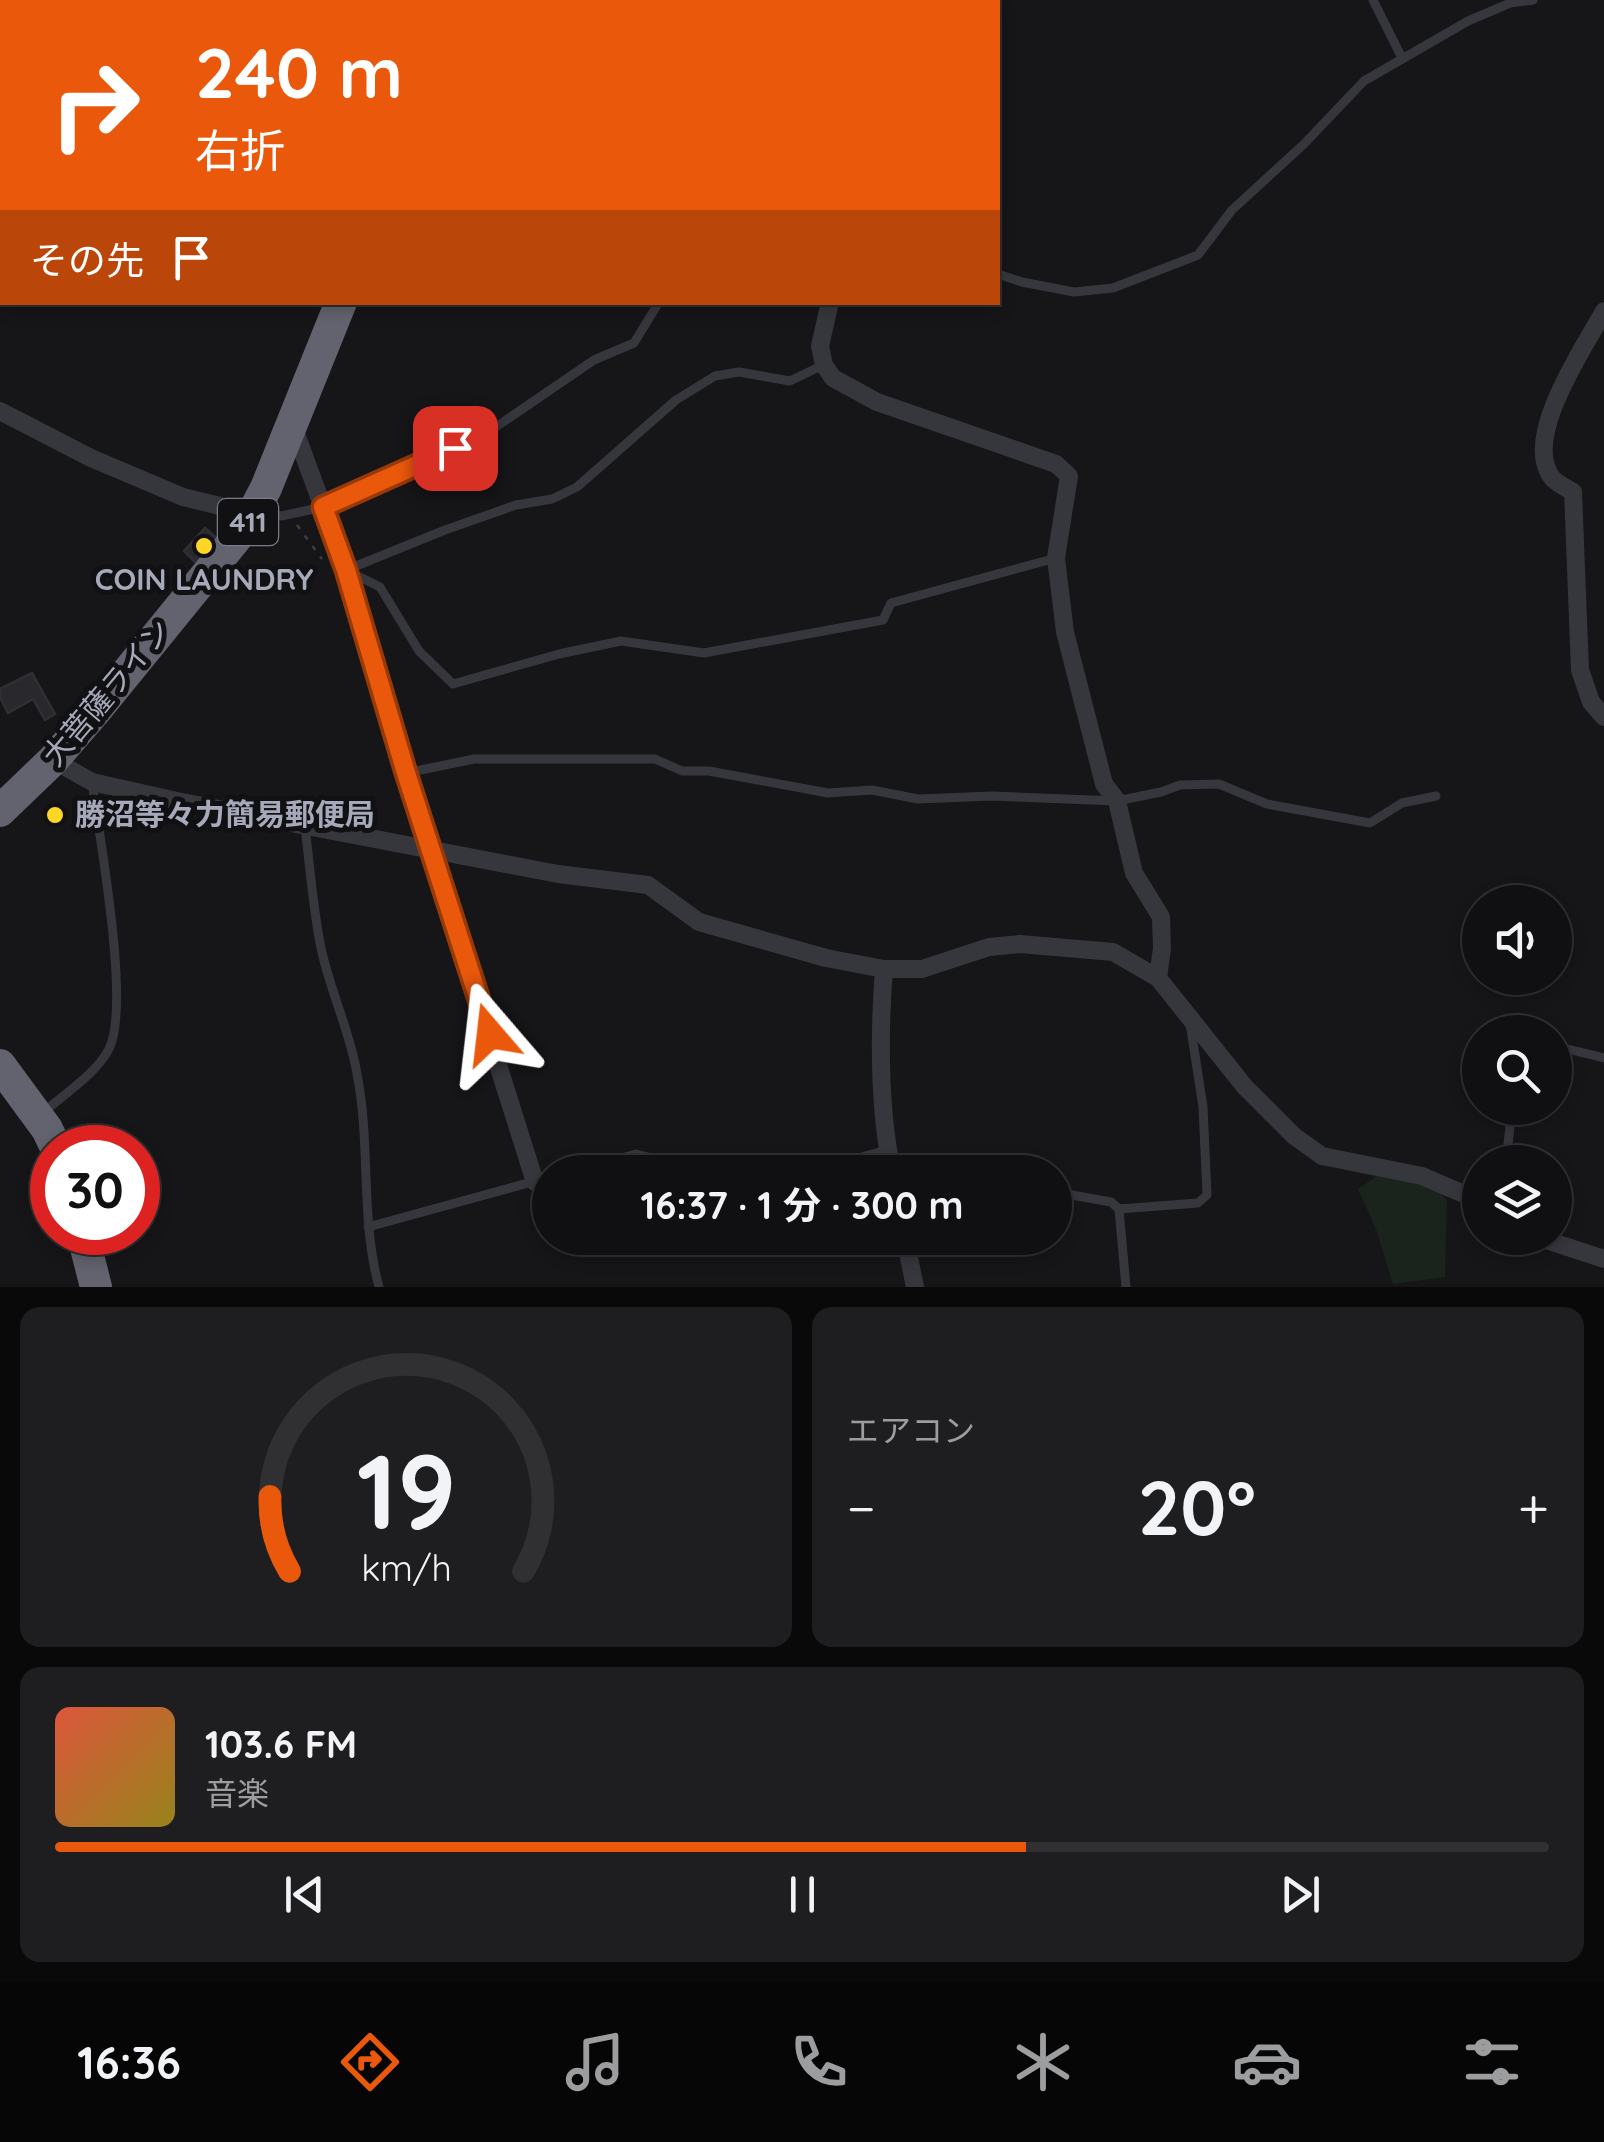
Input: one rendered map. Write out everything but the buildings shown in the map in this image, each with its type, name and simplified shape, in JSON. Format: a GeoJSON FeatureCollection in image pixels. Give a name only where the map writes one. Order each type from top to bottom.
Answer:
{"type":"FeatureCollection","features":[{"type":"Feature","properties":{"kind":"highway","name":"大菩薩ライン"},"geometry":{"type":"LineString","coordinates":[[0,810],[53,760],[254,514],[340,305]]}},
{"type":"Feature","properties":{"kind":"highway"},"geometry":{"type":"LineString","coordinates":[[0,1065],[43,1125]]}},
{"type":"Feature","properties":{"kind":"highway"},"geometry":{"type":"LineString","coordinates":[[88,1255],[96,1287]]}},
{"type":"Feature","properties":{"kind":"street"},"geometry":{"type":"LineString","coordinates":[[829,305],[820,346],[824,365],[833,378],[876,402],[1056,464],[1069,476],[1056,558],[1066,632],[1104,784],[1117,800],[1134,873],[1161,917],[1158,978]]}},
{"type":"Feature","properties":{"kind":"street"},"geometry":{"type":"LineString","coordinates":[[1604,311],[1555,402],[1542,447],[1552,478],[1573,492],[1580,670],[1592,702],[1604,717]]}},
{"type":"Feature","properties":{"kind":"street"},"geometry":{"type":"LineString","coordinates":[[0,411],[91,458],[183,497],[254,514]]}},
{"type":"Feature","properties":{"kind":"street"},"geometry":{"type":"LineString","coordinates":[[292,423],[346,570],[406,773],[534,1155]]}},
{"type":"Feature","properties":{"kind":"street"},"geometry":{"type":"LineString","coordinates":[[53,760],[92,782],[305,827],[558,874],[648,884],[698,922],[826,958],[884,968],[922,968],[989,947],[1020,944],[1114,952],[1158,978],[1246,1087],[1294,1136],[1322,1156],[1422,1176],[1462,1193]]}},
{"type":"Feature","properties":{"kind":"street"},"geometry":{"type":"LineString","coordinates":[[884,968],[881,1031],[888,1155]]}},
{"type":"Feature","properties":{"kind":"street"},"geometry":{"type":"LineString","coordinates":[[1572,1248],[1604,1259]]}},
{"type":"Feature","properties":{"kind":"street"},"geometry":{"type":"LineString","coordinates":[[908,1255],[915,1287]]}},
{"type":"Feature","properties":{"kind":"lane"},"geometry":{"type":"LineString","coordinates":[[1373,0],[1402,58]]}},
{"type":"Feature","properties":{"kind":"lane"},"geometry":{"type":"LineString","coordinates":[[1000,275],[1074,292],[1113,288],[1198,255],[1232,210],[1304,145],[1336,106],[1364,81],[1482,15],[1510,3],[1533,0]]}},
{"type":"Feature","properties":{"kind":"lane"},"geometry":{"type":"LineString","coordinates":[[254,514],[289,514],[323,507],[490,432],[594,360],[634,343],[658,305]]}},
{"type":"Feature","properties":{"kind":"lane"},"geometry":{"type":"LineString","coordinates":[[346,570],[444,530],[516,505],[552,499],[577,487],[676,400],[715,376],[739,372],[790,381],[824,365]]}},
{"type":"Feature","properties":{"kind":"lane"},"geometry":{"type":"LineString","coordinates":[[346,570],[380,587],[419,651],[453,684],[559,654],[621,642],[704,653],[883,620],[891,602],[1056,558]]}},
{"type":"Feature","properties":{"kind":"lane"},"geometry":{"type":"LineString","coordinates":[[406,773],[474,759],[656,759],[682,771],[709,771],[828,793],[872,790],[918,799],[992,796],[1117,800],[1161,792],[1180,784],[1219,784],[1268,804],[1370,823],[1402,803],[1436,796]]}},
{"type":"Feature","properties":{"kind":"lane"},"geometry":{"type":"LineString","coordinates":[[38,1117],[96,1065],[108,1050],[114,1033],[114,952],[92,782]]}},
{"type":"Feature","properties":{"kind":"lane"},"geometry":{"type":"LineString","coordinates":[[305,827],[322,950],[357,1070],[364,1116],[368,1227],[379,1287]]}},
{"type":"Feature","properties":{"kind":"lane"},"geometry":{"type":"LineString","coordinates":[[1072,1195],[1112,1202],[1119,1208],[1198,1204],[1207,1195],[1203,1108],[1189,1016]]}},
{"type":"Feature","properties":{"kind":"lane"},"geometry":{"type":"LineString","coordinates":[[1572,1050],[1604,1058]]}},
{"type":"Feature","properties":{"kind":"lane"},"geometry":{"type":"LineString","coordinates":[[869,1155],[887,1150]]}},
{"type":"Feature","properties":{"kind":"lane"},"geometry":{"type":"LineString","coordinates":[[368,1227],[532,1183]]}},
{"type":"Feature","properties":{"kind":"lane"},"geometry":{"type":"LineString","coordinates":[[1119,1208],[1126,1287]]}},
{"type":"Feature","properties":{"kind":"path"},"geometry":{"type":"LineString","coordinates":[[289,514],[320,558],[346,570]]}},
{"type":"Feature","properties":{"kind":"shaded area"},"geometry":{"type":"Polygon","coordinates":[[[1380,1174],[1434,1186],[1447,1201],[1445,1277],[1393,1284],[1376,1229],[1358,1189],[1380,1174]]]}},
{"type":"Feature","properties":{"kind":"place","name":"COIN LAUNDRY"},"geometry":{"type":"Point","coordinates":[204,546]}},
{"type":"Feature","properties":{"kind":"place","name":"勝沼等々力簡易郵便局"},"geometry":{"type":"Point","coordinates":[55,815]}},
{"type":"Feature","properties":{"kind":"route"},"geometry":{"type":"LineString","coordinates":[[455,448],[323,507],[490,1034]]}}]}
